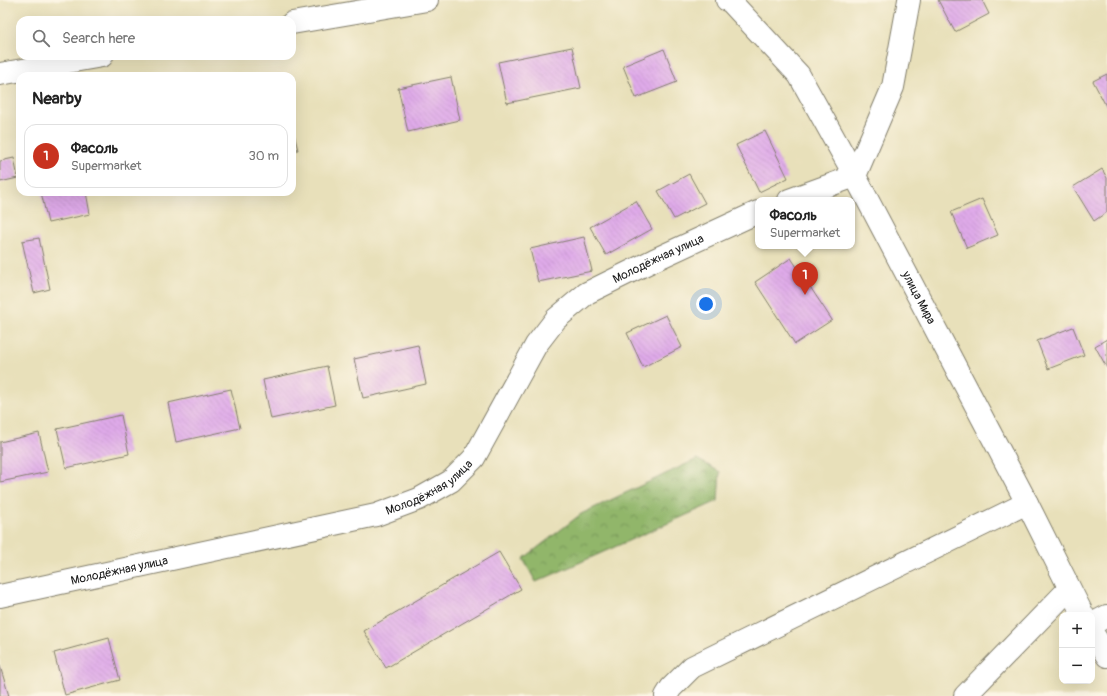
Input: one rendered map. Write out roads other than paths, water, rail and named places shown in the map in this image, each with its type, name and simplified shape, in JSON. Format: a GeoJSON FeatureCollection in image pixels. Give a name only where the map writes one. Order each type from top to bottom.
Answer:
{"type":"FeatureCollection","features":[{"type":"Feature","properties":{"kind":"street"},"geometry":{"type":"LineString","coordinates":[[296,22],[427,0]]}},
{"type":"Feature","properties":{"kind":"street","name":"улица Мира"},"geometry":{"type":"LineString","coordinates":[[727,0],[731,2],[799,75],[1027,503],[1081,612]]}},
{"type":"Feature","properties":{"kind":"street"},"geometry":{"type":"LineString","coordinates":[[797,197],[854,176],[893,87],[909,0]]}},
{"type":"Feature","properties":{"kind":"street"},"geometry":{"type":"LineString","coordinates":[[0,74],[79,60]]}},
{"type":"Feature","properties":{"kind":"street","name":"Молодёжная улица"},"geometry":{"type":"LineString","coordinates":[[0,596],[376,515],[419,499],[451,481],[474,458],[536,345],[556,319],[587,293],[755,213]]}},
{"type":"Feature","properties":{"kind":"street"},"geometry":{"type":"LineString","coordinates":[[666,696],[671,688],[692,667],[1027,503]]}},
{"type":"Feature","properties":{"kind":"street"},"geometry":{"type":"LineString","coordinates":[[965,696],[1069,589]]}},
{"type":"Feature","properties":{"kind":"street"},"geometry":{"type":"LineString","coordinates":[[1095,622],[1107,616]]}},
{"type":"Feature","properties":{"kind":"street"},"geometry":{"type":"LineString","coordinates":[[1095,637],[1107,656]]}},
{"type":"Feature","properties":{"kind":"place","name":"Фасоль"},"geometry":{"type":"Point","coordinates":[805,295]}}]}
